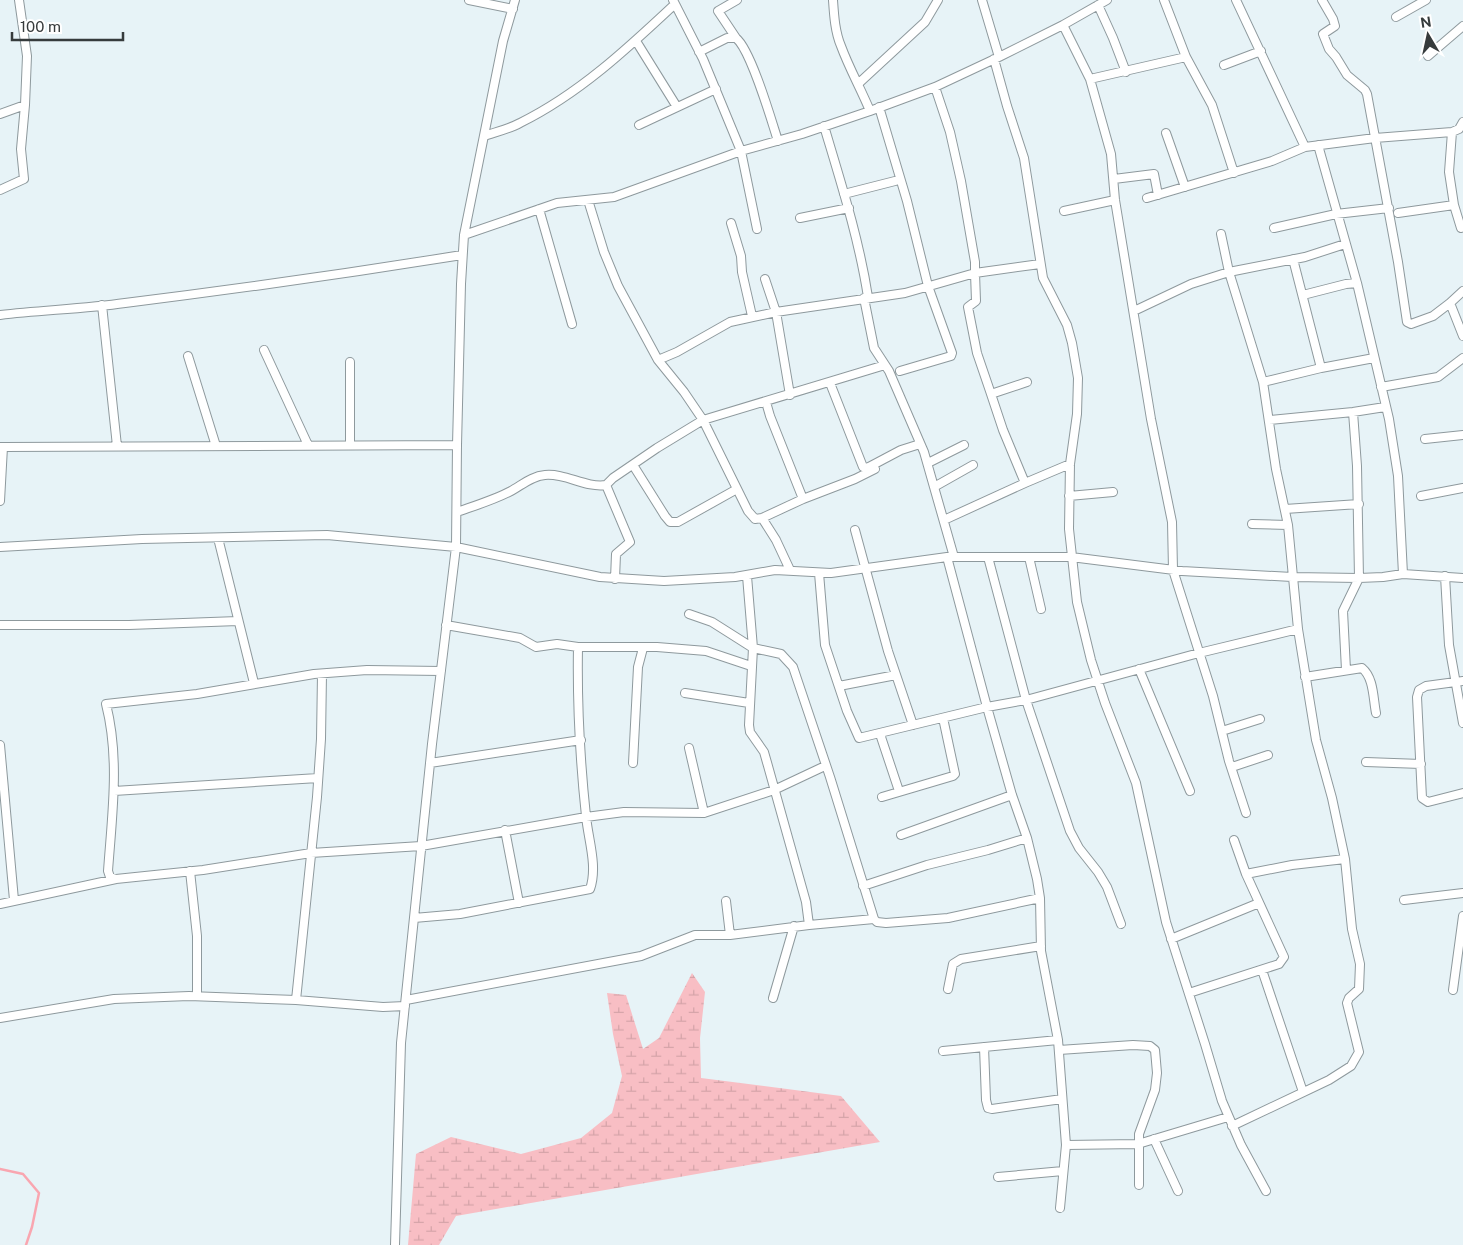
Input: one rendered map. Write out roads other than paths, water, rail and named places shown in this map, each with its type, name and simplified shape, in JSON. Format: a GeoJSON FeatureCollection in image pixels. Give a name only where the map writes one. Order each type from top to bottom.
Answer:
{"type":"FeatureCollection","features":[{"type":"Feature","properties":{"kind":"street"},"geometry":{"type":"LineString","coordinates":[[0,190],[24,179],[21,149],[27,56],[18,1],[10,0]]}},
{"type":"Feature","properties":{"kind":"street"},"geometry":{"type":"LineString","coordinates":[[469,0],[513,9]]}},
{"type":"Feature","properties":{"kind":"street"},"geometry":{"type":"LineString","coordinates":[[395,1245],[401,1043],[430,763],[456,547],[462,255],[464,235],[503,41],[515,0]]}},
{"type":"Feature","properties":{"kind":"street"},"geometry":{"type":"LineString","coordinates":[[737,0],[718,11],[736,38],[740,40],[749,58],[778,141]]}},
{"type":"Feature","properties":{"kind":"street"},"geometry":{"type":"LineString","coordinates":[[833,0],[834,19],[840,45],[870,110]]}},
{"type":"Feature","properties":{"kind":"street"},"geometry":{"type":"LineString","coordinates":[[859,83],[925,22],[938,0]]}},
{"type":"Feature","properties":{"kind":"street"},"geometry":{"type":"LineString","coordinates":[[982,0],[1007,106],[1024,158],[1040,264],[1046,284],[1067,325],[1078,378],[1077,414],[1070,464],[1069,529],[1077,602],[1090,660],[1136,783],[1166,922],[1222,1101],[1241,1145],[1266,1191]]}},
{"type":"Feature","properties":{"kind":"street"},"geometry":{"type":"LineString","coordinates":[[464,235],[557,203],[614,197],[741,151],[778,141],[879,107],[935,86],[996,58],[1063,26],[1107,0]]}},
{"type":"Feature","properties":{"kind":"street"},"geometry":{"type":"LineString","coordinates":[[1164,0],[1186,57],[1212,105],[1234,173]]}},
{"type":"Feature","properties":{"kind":"street"},"geometry":{"type":"LineString","coordinates":[[1236,0],[1305,147]]}},
{"type":"Feature","properties":{"kind":"street"},"geometry":{"type":"LineString","coordinates":[[1322,0],[1335,26],[1323,36],[1329,49],[1347,76],[1365,90],[1389,208],[1407,322],[1411,324],[1433,316],[1463,291]]}},
{"type":"Feature","properties":{"kind":"street"},"geometry":{"type":"LineString","coordinates":[[1396,18],[1426,0]]}},
{"type":"Feature","properties":{"kind":"street"},"geometry":{"type":"LineString","coordinates":[[484,136],[518,124],[544,110],[595,76],[636,41],[674,2],[716,89],[741,151],[758,229]]}},
{"type":"Feature","properties":{"kind":"street"},"geometry":{"type":"LineString","coordinates":[[1098,5],[1126,72]]}},
{"type":"Feature","properties":{"kind":"street"},"geometry":{"type":"LineString","coordinates":[[1063,26],[1090,79],[1111,154],[1115,200],[1151,419],[1172,522],[1173,570],[1213,696],[1246,813]]}},
{"type":"Feature","properties":{"kind":"street"},"geometry":{"type":"LineString","coordinates":[[1428,56],[1463,26]]}},
{"type":"Feature","properties":{"kind":"street"},"geometry":{"type":"LineString","coordinates":[[699,52],[727,38],[736,38]]}},
{"type":"Feature","properties":{"kind":"street"},"geometry":{"type":"LineString","coordinates":[[636,41],[678,107]]}},
{"type":"Feature","properties":{"kind":"street"},"geometry":{"type":"LineString","coordinates":[[1224,65],[1261,51]]}},
{"type":"Feature","properties":{"kind":"street"},"geometry":{"type":"LineString","coordinates":[[1090,79],[1186,57]]}},
{"type":"Feature","properties":{"kind":"street"},"geometry":{"type":"LineString","coordinates":[[935,86],[950,132],[975,262],[976,301],[968,307],[977,353],[1003,430],[1025,484]]}},
{"type":"Feature","properties":{"kind":"street"},"geometry":{"type":"LineString","coordinates":[[639,125],[716,89]]}},
{"type":"Feature","properties":{"kind":"street"},"geometry":{"type":"LineString","coordinates":[[0,114],[25,105]]}},
{"type":"Feature","properties":{"kind":"street"},"geometry":{"type":"LineString","coordinates":[[879,107],[907,201],[928,286],[952,353],[951,356],[900,371]]}},
{"type":"Feature","properties":{"kind":"street"},"geometry":{"type":"LineString","coordinates":[[1148,198],[1272,161],[1305,147],[1375,138],[1452,132],[1459,129],[1463,122]]}},
{"type":"Feature","properties":{"kind":"street"},"geometry":{"type":"LineString","coordinates":[[824,126],[849,208],[864,269],[866,298],[874,348],[885,365],[928,463],[944,520],[987,707],[1012,795],[1027,838],[1040,898],[1041,946],[1059,1050],[1066,1146],[1060,1208]]}},
{"type":"Feature","properties":{"kind":"street"},"geometry":{"type":"LineString","coordinates":[[1452,132],[1449,172],[1454,204],[1461,228]]}},
{"type":"Feature","properties":{"kind":"street"},"geometry":{"type":"LineString","coordinates":[[1166,133],[1185,187]]}},
{"type":"Feature","properties":{"kind":"street"},"geometry":{"type":"LineString","coordinates":[[1318,146],[1357,283],[1385,407],[1398,476],[1403,574]]}},
{"type":"Feature","properties":{"kind":"street"},"geometry":{"type":"LineString","coordinates":[[1114,179],[1154,174],[1158,195]]}},
{"type":"Feature","properties":{"kind":"street"},"geometry":{"type":"LineString","coordinates":[[844,194],[895,181]]}},
{"type":"Feature","properties":{"kind":"street"},"geometry":{"type":"LineString","coordinates":[[588,200],[604,252],[618,286],[658,360],[684,392],[703,420],[748,511],[755,519],[762,518],[875,469]]}},
{"type":"Feature","properties":{"kind":"street"},"geometry":{"type":"LineString","coordinates":[[1064,212],[1115,200]]}},
{"type":"Feature","properties":{"kind":"street"},"geometry":{"type":"LineString","coordinates":[[1398,213],[1454,204]]}},
{"type":"Feature","properties":{"kind":"street"},"geometry":{"type":"LineString","coordinates":[[539,208],[572,324]]}},
{"type":"Feature","properties":{"kind":"street"},"geometry":{"type":"LineString","coordinates":[[800,218],[849,208]]}},
{"type":"Feature","properties":{"kind":"street"},"geometry":{"type":"LineString","coordinates":[[1274,228],[1336,214],[1389,208]]}},
{"type":"Feature","properties":{"kind":"street"},"geometry":{"type":"LineString","coordinates":[[731,223],[741,256],[742,272],[752,316]]}},
{"type":"Feature","properties":{"kind":"street"},"geometry":{"type":"LineString","coordinates":[[1221,234],[1229,272],[1263,382],[1288,525],[1292,577],[1305,677],[1316,740],[1332,798],[1344,859],[1352,929],[1360,964],[1359,989],[1349,998],[1348,1008],[1359,1052],[1352,1066],[1329,1080],[1232,1126]]}},
{"type":"Feature","properties":{"kind":"street"},"geometry":{"type":"LineString","coordinates":[[1134,311],[1192,284],[1229,272],[1293,259],[1345,244]]}},
{"type":"Feature","properties":{"kind":"street"},"geometry":{"type":"LineString","coordinates":[[0,315],[102,305],[331,276],[462,255]]}},
{"type":"Feature","properties":{"kind":"street"},"geometry":{"type":"LineString","coordinates":[[1293,259],[1321,368]]}},
{"type":"Feature","properties":{"kind":"street"},"geometry":{"type":"LineString","coordinates":[[658,360],[677,352],[730,322],[752,316],[905,293],[974,273],[1040,264]]}},
{"type":"Feature","properties":{"kind":"street"},"geometry":{"type":"LineString","coordinates":[[766,279],[776,312],[790,395]]}},
{"type":"Feature","properties":{"kind":"street"},"geometry":{"type":"LineString","coordinates":[[1303,296],[1346,284],[1357,283]]}},
{"type":"Feature","properties":{"kind":"street"},"geometry":{"type":"LineString","coordinates":[[1450,303],[1463,336]]}},
{"type":"Feature","properties":{"kind":"street"},"geometry":{"type":"LineString","coordinates":[[102,305],[117,446]]}},
{"type":"Feature","properties":{"kind":"street"},"geometry":{"type":"LineString","coordinates":[[264,350],[308,445]]}},
{"type":"Feature","properties":{"kind":"street"},"geometry":{"type":"LineString","coordinates":[[188,356],[216,446]]}},
{"type":"Feature","properties":{"kind":"street"},"geometry":{"type":"LineString","coordinates":[[1263,382],[1374,358]]}},
{"type":"Feature","properties":{"kind":"street"},"geometry":{"type":"LineString","coordinates":[[1381,387],[1438,377],[1463,358]]}},
{"type":"Feature","properties":{"kind":"street"},"geometry":{"type":"LineString","coordinates":[[350,362],[350,445]]}},
{"type":"Feature","properties":{"kind":"street"},"geometry":{"type":"LineString","coordinates":[[456,512],[511,491],[523,482],[539,475],[555,476],[592,485],[606,485],[613,478],[657,448],[703,420],[885,365]]}},
{"type":"Feature","properties":{"kind":"street"},"geometry":{"type":"LineString","coordinates":[[991,394],[1026,382]]}},
{"type":"Feature","properties":{"kind":"street"},"geometry":{"type":"LineString","coordinates":[[830,383],[863,467],[867,468],[901,450],[920,444]]}},
{"type":"Feature","properties":{"kind":"street"},"geometry":{"type":"LineString","coordinates":[[766,402],[803,499]]}},
{"type":"Feature","properties":{"kind":"street"},"geometry":{"type":"LineString","coordinates":[[1269,420],[1385,407]]}},
{"type":"Feature","properties":{"kind":"street"},"geometry":{"type":"LineString","coordinates":[[1346,670],[1343,610],[1359,578],[1358,466],[1353,412]]}},
{"type":"Feature","properties":{"kind":"street"},"geometry":{"type":"LineString","coordinates":[[1424,439],[1463,435]]}},
{"type":"Feature","properties":{"kind":"street"},"geometry":{"type":"LineString","coordinates":[[0,501],[1,447],[457,445]]}},
{"type":"Feature","properties":{"kind":"street"},"geometry":{"type":"LineString","coordinates":[[928,463],[964,445]]}},
{"type":"Feature","properties":{"kind":"street"},"geometry":{"type":"LineString","coordinates":[[944,520],[1070,464]]}},
{"type":"Feature","properties":{"kind":"street"},"geometry":{"type":"LineString","coordinates":[[633,465],[670,522],[678,522],[737,489]]}},
{"type":"Feature","properties":{"kind":"street"},"geometry":{"type":"LineString","coordinates":[[934,487],[973,465]]}},
{"type":"Feature","properties":{"kind":"street"},"geometry":{"type":"LineString","coordinates":[[606,485],[630,542],[616,554],[615,579]]}},
{"type":"Feature","properties":{"kind":"street"},"geometry":{"type":"LineString","coordinates":[[1421,496],[1463,488]]}},
{"type":"Feature","properties":{"kind":"street"},"geometry":{"type":"LineString","coordinates":[[1069,496],[1113,492]]}},
{"type":"Feature","properties":{"kind":"street"},"geometry":{"type":"LineString","coordinates":[[1285,509],[1359,504]]}},
{"type":"Feature","properties":{"kind":"street"},"geometry":{"type":"LineString","coordinates":[[762,518],[773,534],[790,570]]}},
{"type":"Feature","properties":{"kind":"street"},"geometry":{"type":"LineString","coordinates":[[1252,524],[1288,525]]}},
{"type":"Feature","properties":{"kind":"street"},"geometry":{"type":"LineString","coordinates":[[855,530],[896,675],[913,725]]}},
{"type":"Feature","properties":{"kind":"street"},"geometry":{"type":"LineString","coordinates":[[0,547],[142,539],[327,535],[456,547],[600,577],[664,581],[747,576],[763,571],[790,570],[830,573],[951,557],[1071,557],[1173,570],[1292,577],[1359,578],[1403,574],[1463,578]]}},
{"type":"Feature","properties":{"kind":"street"},"geometry":{"type":"LineString","coordinates":[[218,538],[254,683]]}},
{"type":"Feature","properties":{"kind":"street"},"geometry":{"type":"LineString","coordinates":[[988,557],[1026,700],[1070,831],[1079,848],[1107,887],[1121,924]]}},
{"type":"Feature","properties":{"kind":"street"},"geometry":{"type":"LineString","coordinates":[[1028,557],[1041,609]]}},
{"type":"Feature","properties":{"kind":"street"},"geometry":{"type":"LineString","coordinates":[[819,573],[825,646],[847,711],[859,738],[987,707],[1026,700],[1200,653],[1298,630]]}},
{"type":"Feature","properties":{"kind":"street"},"geometry":{"type":"LineString","coordinates":[[747,576],[753,648],[750,732],[764,752],[806,902],[809,924]]}},
{"type":"Feature","properties":{"kind":"street"},"geometry":{"type":"LineString","coordinates":[[1445,576],[1449,645],[1460,682],[1463,723]]}},
{"type":"Feature","properties":{"kind":"street"},"geometry":{"type":"LineString","coordinates":[[689,614],[712,622],[753,648],[781,654],[793,667],[863,886],[874,919],[877,922],[886,923],[948,918],[1040,898]]}},
{"type":"Feature","properties":{"kind":"street"},"geometry":{"type":"LineString","coordinates":[[0,624],[129,625],[238,621]]}},
{"type":"Feature","properties":{"kind":"street"},"geometry":{"type":"LineString","coordinates":[[446,625],[520,638],[536,647],[557,644],[578,647],[658,647],[706,651],[751,666]]}},
{"type":"Feature","properties":{"kind":"street"},"geometry":{"type":"LineString","coordinates":[[414,918],[460,914],[590,889],[592,883],[592,860],[586,817],[577,693],[578,647]]}},
{"type":"Feature","properties":{"kind":"street"},"geometry":{"type":"LineString","coordinates":[[633,763],[638,666],[643,648]]}},
{"type":"Feature","properties":{"kind":"street"},"geometry":{"type":"LineString","coordinates":[[1305,677],[1362,668],[1370,678],[1376,713]]}},
{"type":"Feature","properties":{"kind":"street"},"geometry":{"type":"LineString","coordinates":[[1139,669],[1190,791]]}},
{"type":"Feature","properties":{"kind":"street"},"geometry":{"type":"LineString","coordinates":[[116,879],[110,877],[108,871],[115,773],[110,720],[106,704],[198,694],[254,683],[322,674],[367,670],[441,671]]}},
{"type":"Feature","properties":{"kind":"street"},"geometry":{"type":"LineString","coordinates":[[296,1000],[318,778],[321,740],[322,674]]}},
{"type":"Feature","properties":{"kind":"street"},"geometry":{"type":"LineString","coordinates":[[839,686],[896,675]]}},
{"type":"Feature","properties":{"kind":"street"},"geometry":{"type":"LineString","coordinates":[[1460,682],[1426,686],[1419,690],[1417,697],[1422,798],[1425,801],[1463,793]]}},
{"type":"Feature","properties":{"kind":"street"},"geometry":{"type":"LineString","coordinates":[[685,693],[750,703]]}},
{"type":"Feature","properties":{"kind":"street"},"geometry":{"type":"LineString","coordinates":[[882,797],[956,774],[943,718]]}},
{"type":"Feature","properties":{"kind":"street"},"geometry":{"type":"LineString","coordinates":[[1222,731],[1260,719]]}},
{"type":"Feature","properties":{"kind":"street"},"geometry":{"type":"LineString","coordinates":[[880,734],[899,792]]}},
{"type":"Feature","properties":{"kind":"street"},"geometry":{"type":"LineString","coordinates":[[430,763],[581,740]]}},
{"type":"Feature","properties":{"kind":"street"},"geometry":{"type":"LineString","coordinates":[[0,745],[3,814],[14,900]]}},
{"type":"Feature","properties":{"kind":"street"},"geometry":{"type":"LineString","coordinates":[[689,748],[704,813]]}},
{"type":"Feature","properties":{"kind":"street"},"geometry":{"type":"LineString","coordinates":[[1232,767],[1268,755]]}},
{"type":"Feature","properties":{"kind":"street"},"geometry":{"type":"LineString","coordinates":[[1366,762],[1421,764]]}},
{"type":"Feature","properties":{"kind":"street"},"geometry":{"type":"LineString","coordinates":[[0,904],[116,879],[190,871],[311,853],[421,846],[505,830],[624,812],[704,813],[774,790],[825,766]]}},
{"type":"Feature","properties":{"kind":"street"},"geometry":{"type":"LineString","coordinates":[[114,791],[318,778]]}},
{"type":"Feature","properties":{"kind":"street"},"geometry":{"type":"LineString","coordinates":[[901,835],[1012,795]]}},
{"type":"Feature","properties":{"kind":"street"},"geometry":{"type":"LineString","coordinates":[[505,830],[519,903]]}},
{"type":"Feature","properties":{"kind":"street"},"geometry":{"type":"LineString","coordinates":[[863,886],[927,865],[1027,838]]}},
{"type":"Feature","properties":{"kind":"street"},"geometry":{"type":"LineString","coordinates":[[1189,994],[1279,964],[1284,957],[1246,874],[1234,840]]}},
{"type":"Feature","properties":{"kind":"street"},"geometry":{"type":"LineString","coordinates":[[1246,874],[1344,859]]}},
{"type":"Feature","properties":{"kind":"street"},"geometry":{"type":"LineString","coordinates":[[190,871],[197,936],[197,996]]}},
{"type":"Feature","properties":{"kind":"street"},"geometry":{"type":"LineString","coordinates":[[1404,900],[1463,893]]}},
{"type":"Feature","properties":{"kind":"street"},"geometry":{"type":"LineString","coordinates":[[726,901],[730,934]]}},
{"type":"Feature","properties":{"kind":"street"},"geometry":{"type":"LineString","coordinates":[[1171,938],[1259,903]]}},
{"type":"Feature","properties":{"kind":"street"},"geometry":{"type":"LineString","coordinates":[[1454,990],[1463,916]]}},
{"type":"Feature","properties":{"kind":"street"},"geometry":{"type":"LineString","coordinates":[[0,1018],[114,999],[197,996],[296,1000],[384,1007],[641,956],[695,936],[874,919]]}},
{"type":"Feature","properties":{"kind":"street"},"geometry":{"type":"LineString","coordinates":[[773,998],[794,926]]}},
{"type":"Feature","properties":{"kind":"street"},"geometry":{"type":"LineString","coordinates":[[948,988],[953,964],[961,960],[1041,946]]}},
{"type":"Feature","properties":{"kind":"street"},"geometry":{"type":"LineString","coordinates":[[1262,970],[1303,1092]]}},
{"type":"Feature","properties":{"kind":"street"},"geometry":{"type":"LineString","coordinates":[[943,1052],[1058,1040]]}},
{"type":"Feature","properties":{"kind":"street"},"geometry":{"type":"LineString","coordinates":[[1059,1050],[1133,1045],[1150,1046],[1156,1050],[1157,1073],[1155,1090],[1139,1134],[1139,1186]]}},
{"type":"Feature","properties":{"kind":"street"},"geometry":{"type":"LineString","coordinates":[[984,1047],[988,1108],[1062,1099]]}},
{"type":"Feature","properties":{"kind":"street"},"geometry":{"type":"LineString","coordinates":[[1066,1146],[1138,1144],[1228,1117]]}},
{"type":"Feature","properties":{"kind":"street"},"geometry":{"type":"LineString","coordinates":[[1154,1139],[1178,1191]]}},
{"type":"Feature","properties":{"kind":"street"},"geometry":{"type":"LineString","coordinates":[[998,1177],[1063,1171]]}},
{"type":"Feature","properties":{"kind":"waterway"},"geometry":{"type":"LineString","coordinates":[[0,1169],[23,1174],[39,1193],[26,1245]]}}]}
